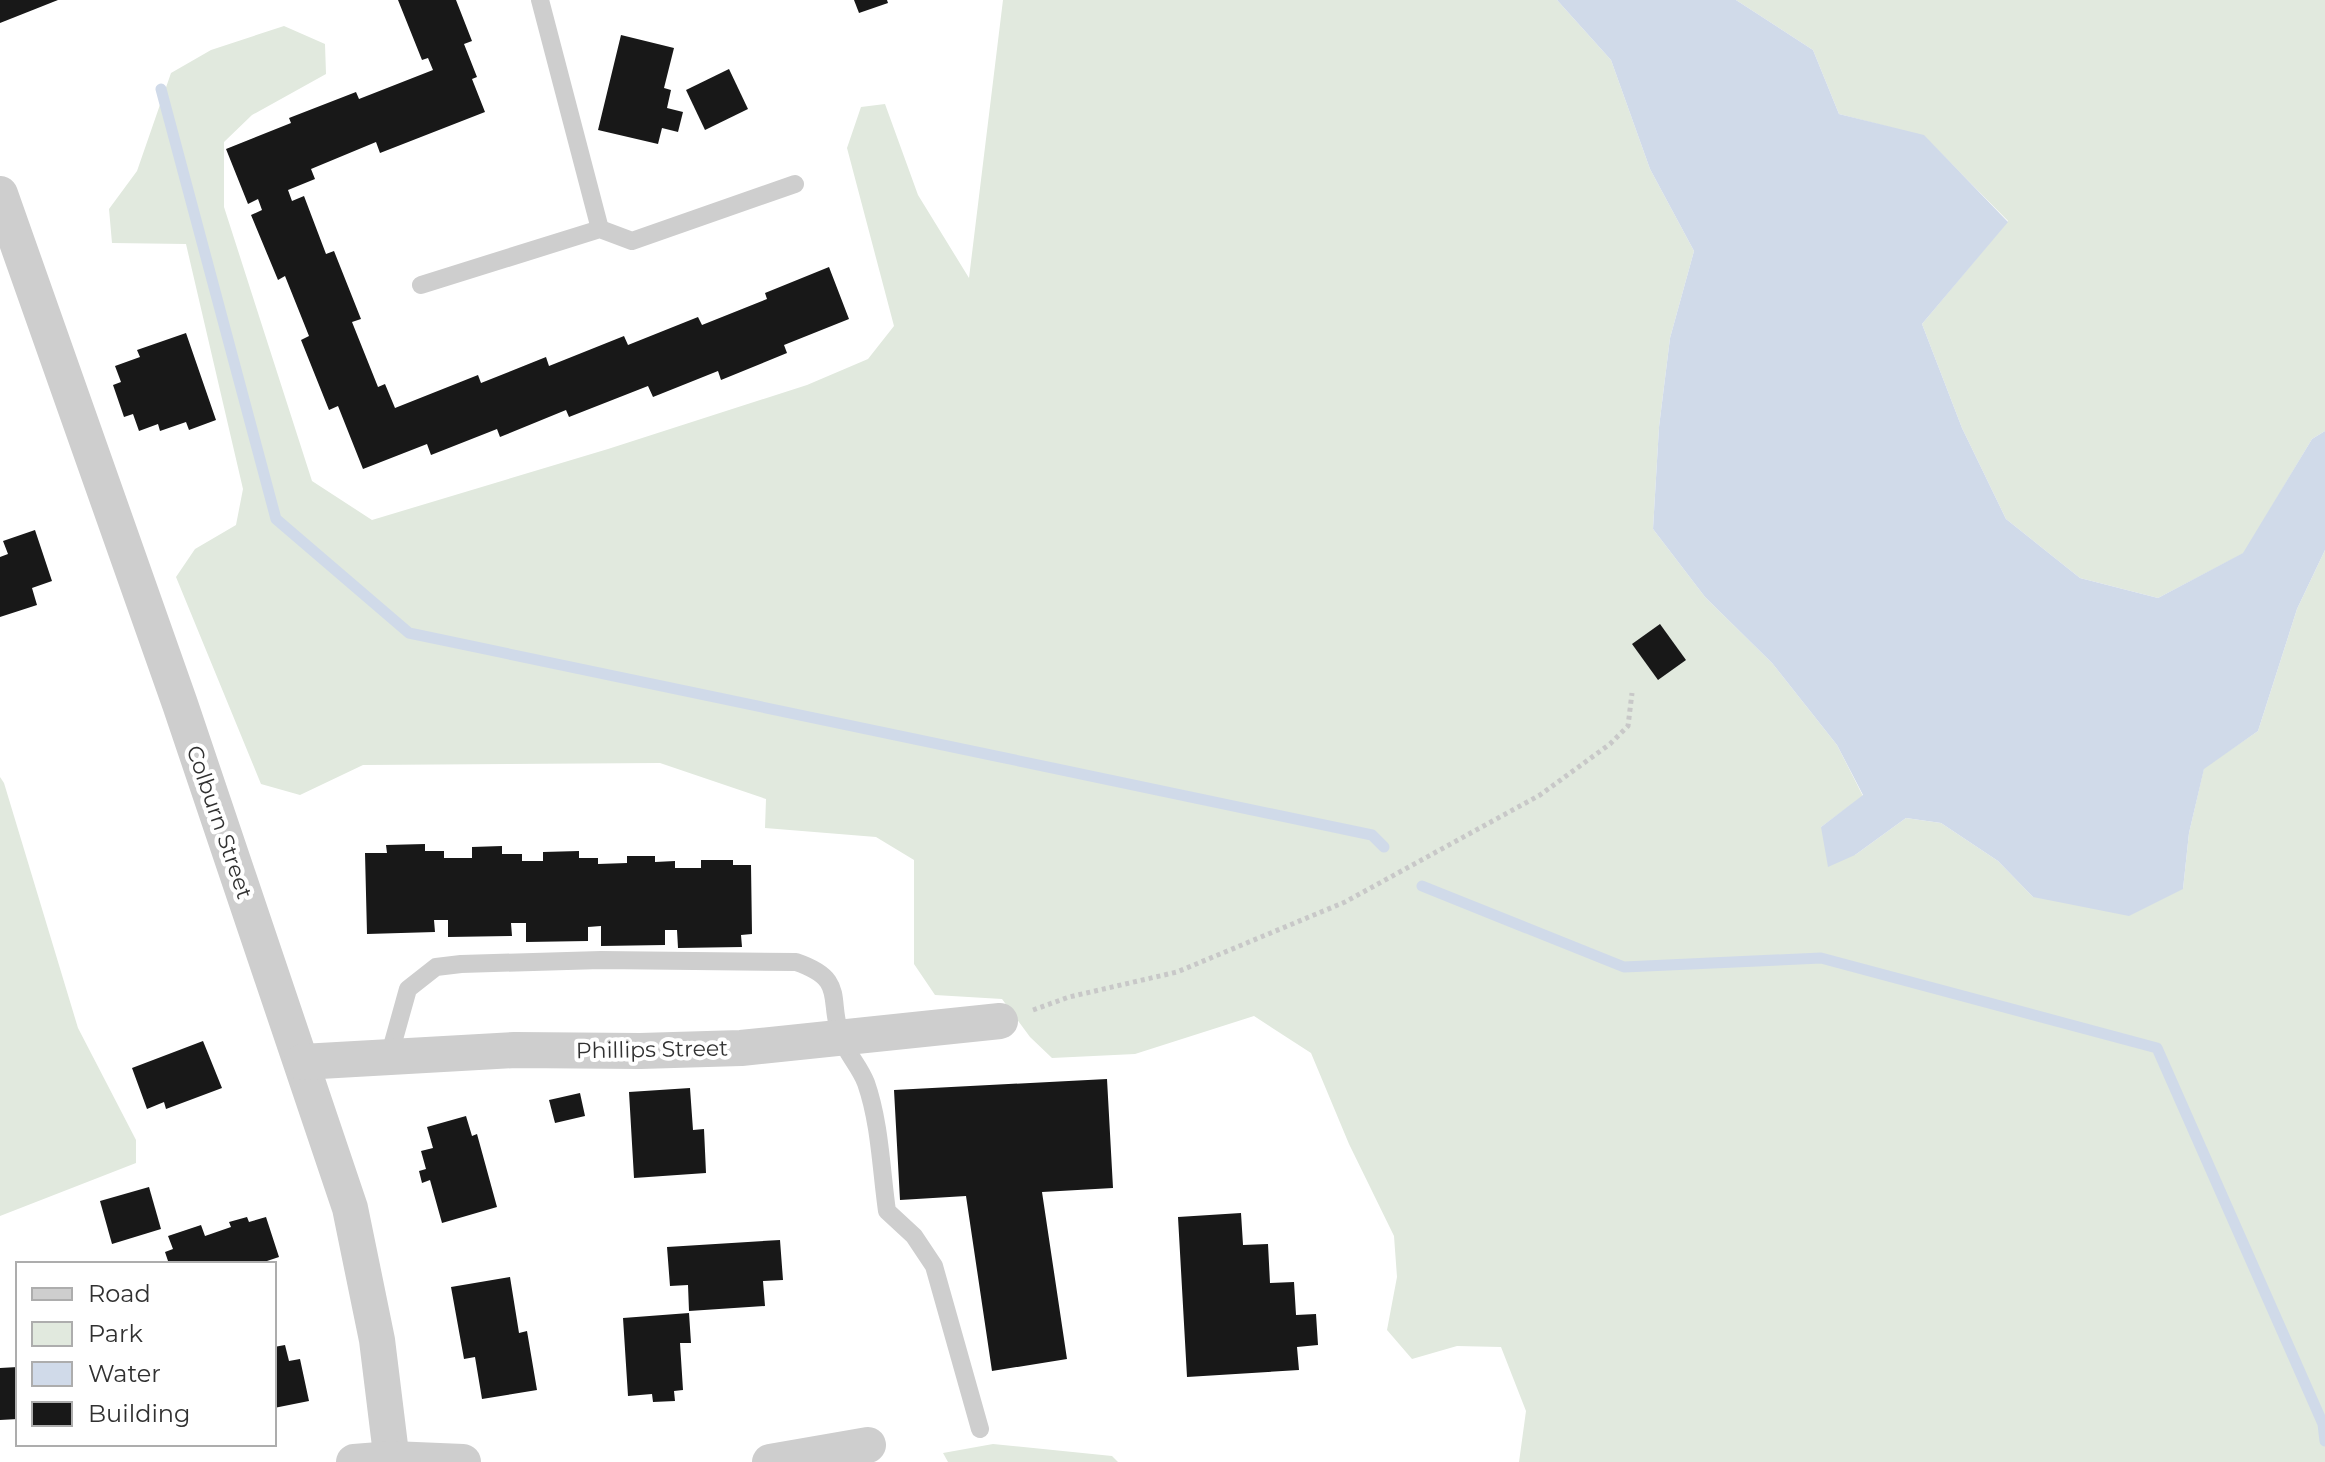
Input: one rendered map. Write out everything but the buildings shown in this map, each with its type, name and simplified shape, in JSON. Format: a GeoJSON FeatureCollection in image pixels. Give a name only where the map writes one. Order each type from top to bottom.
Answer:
{"type":"FeatureCollection","features":[{"type":"Feature","properties":{"kind":"street","name":"Colburn Street"},"geometry":{"type":"LineString","coordinates":[[0,194],[169,674],[350,1208],[377,1340],[392,1461]]}},
{"type":"Feature","properties":{"kind":"street","name":"Phillips Street"},"geometry":{"type":"LineString","coordinates":[[302,1062],[515,1050],[741,1048],[1000,1021]]}},
{"type":"Feature","properties":{"kind":"street"},"geometry":{"type":"LineString","coordinates":[[770,1462],[868,1445]]}},
{"type":"Feature","properties":{"kind":"street"},"geometry":{"type":"LineString","coordinates":[[354,1462],[463,1462]]}},
{"type":"Feature","properties":{"kind":"lane"},"geometry":{"type":"LineString","coordinates":[[540,0],[600,229]]}},
{"type":"Feature","properties":{"kind":"lane"},"geometry":{"type":"LineString","coordinates":[[421,285],[600,229],[632,241],[795,184]]}},
{"type":"Feature","properties":{"kind":"lane"},"geometry":{"type":"LineString","coordinates":[[389,1057],[408,989],[436,967],[601,960],[796,962],[817,969],[832,987],[841,1039],[865,1079],[872,1104],[887,1211],[914,1236],[934,1266],[980,1429]]}},
{"type":"Feature","properties":{"kind":"path"},"geometry":{"type":"LineString","coordinates":[[1000,1021],[1069,997],[1177,972],[1345,902],[1540,795],[1610,744],[1628,726],[1632,693]]}},
{"type":"Feature","properties":{"kind":"green space"},"geometry":{"type":"Polygon","coordinates":[[[1003,0],[1557,0],[1611,60],[1650,169],[1694,251],[1670,338],[1659,427],[1653,529],[1705,597],[1772,663],[1837,745],[1863,796],[1821,827],[1855,855],[1906,818],[1941,823],[1998,861],[2033,897],[2183,889],[2189,833],[2204,768],[2258,731],[2297,609],[2325,550],[2325,1462],[1519,1462],[1526,1411],[1501,1347],[1457,1346],[1412,1359],[1387,1330],[1397,1277],[1394,1236],[1349,1144],[1311,1053],[1254,1016],[1135,1054],[1052,1058],[1030,1037],[1002,999],[935,995],[914,964],[914,860],[876,837],[765,828],[766,799],[660,763],[363,765],[300,795],[261,784],[176,577],[195,549],[236,525],[243,489],[186,244],[112,243],[109,209],[137,171],[171,73],[211,50],[284,26],[325,44],[326,74],[252,115],[224,142],[224,207],[312,481],[372,520],[807,385],[868,359],[894,326],[847,148],[861,107],[885,104],[918,195],[969,278],[1003,0]]]}},
{"type":"Feature","properties":{"kind":"green space"},"geometry":{"type":"Polygon","coordinates":[[[1736,0],[2325,0],[2325,431],[2312,439],[2244,553],[2158,598],[2080,578],[2006,519],[1962,428],[1922,324],[2008,221],[1924,136],[1839,114],[1813,50],[1736,0]]]}},
{"type":"Feature","properties":{"kind":"green space"},"geometry":{"type":"Polygon","coordinates":[[[0,777],[78,1028],[136,1140],[136,1163],[0,1216],[0,777]]]}},
{"type":"Feature","properties":{"kind":"green space"},"geometry":{"type":"Polygon","coordinates":[[[993,1444],[1112,1456],[1118,1462],[948,1462],[943,1453],[993,1444]]]}},
{"type":"Feature","properties":{"kind":"water"},"geometry":{"type":"Polygon","coordinates":[[[1557,0],[1736,0],[1813,50],[1839,114],[1924,135],[2008,222],[1922,324],[1962,428],[2006,519],[2080,578],[2158,598],[2243,553],[2312,439],[2325,431],[2325,550],[2297,609],[2258,731],[2204,769],[2189,833],[2183,889],[2129,916],[2033,897],[1998,861],[1941,823],[1906,818],[1855,855],[1828,867],[1821,827],[1863,795],[1837,745],[1772,663],[1705,597],[1653,529],[1659,427],[1670,338],[1694,251],[1650,169],[1611,60],[1557,0]]]}},
{"type":"Feature","properties":{"kind":"waterway"},"geometry":{"type":"LineString","coordinates":[[161,89],[276,519],[409,633],[1372,835],[1384,847]]}},
{"type":"Feature","properties":{"kind":"waterway"},"geometry":{"type":"LineString","coordinates":[[1422,886],[1624,967],[1821,958],[2157,1048],[2323,1424],[2325,1441]]}}]}
